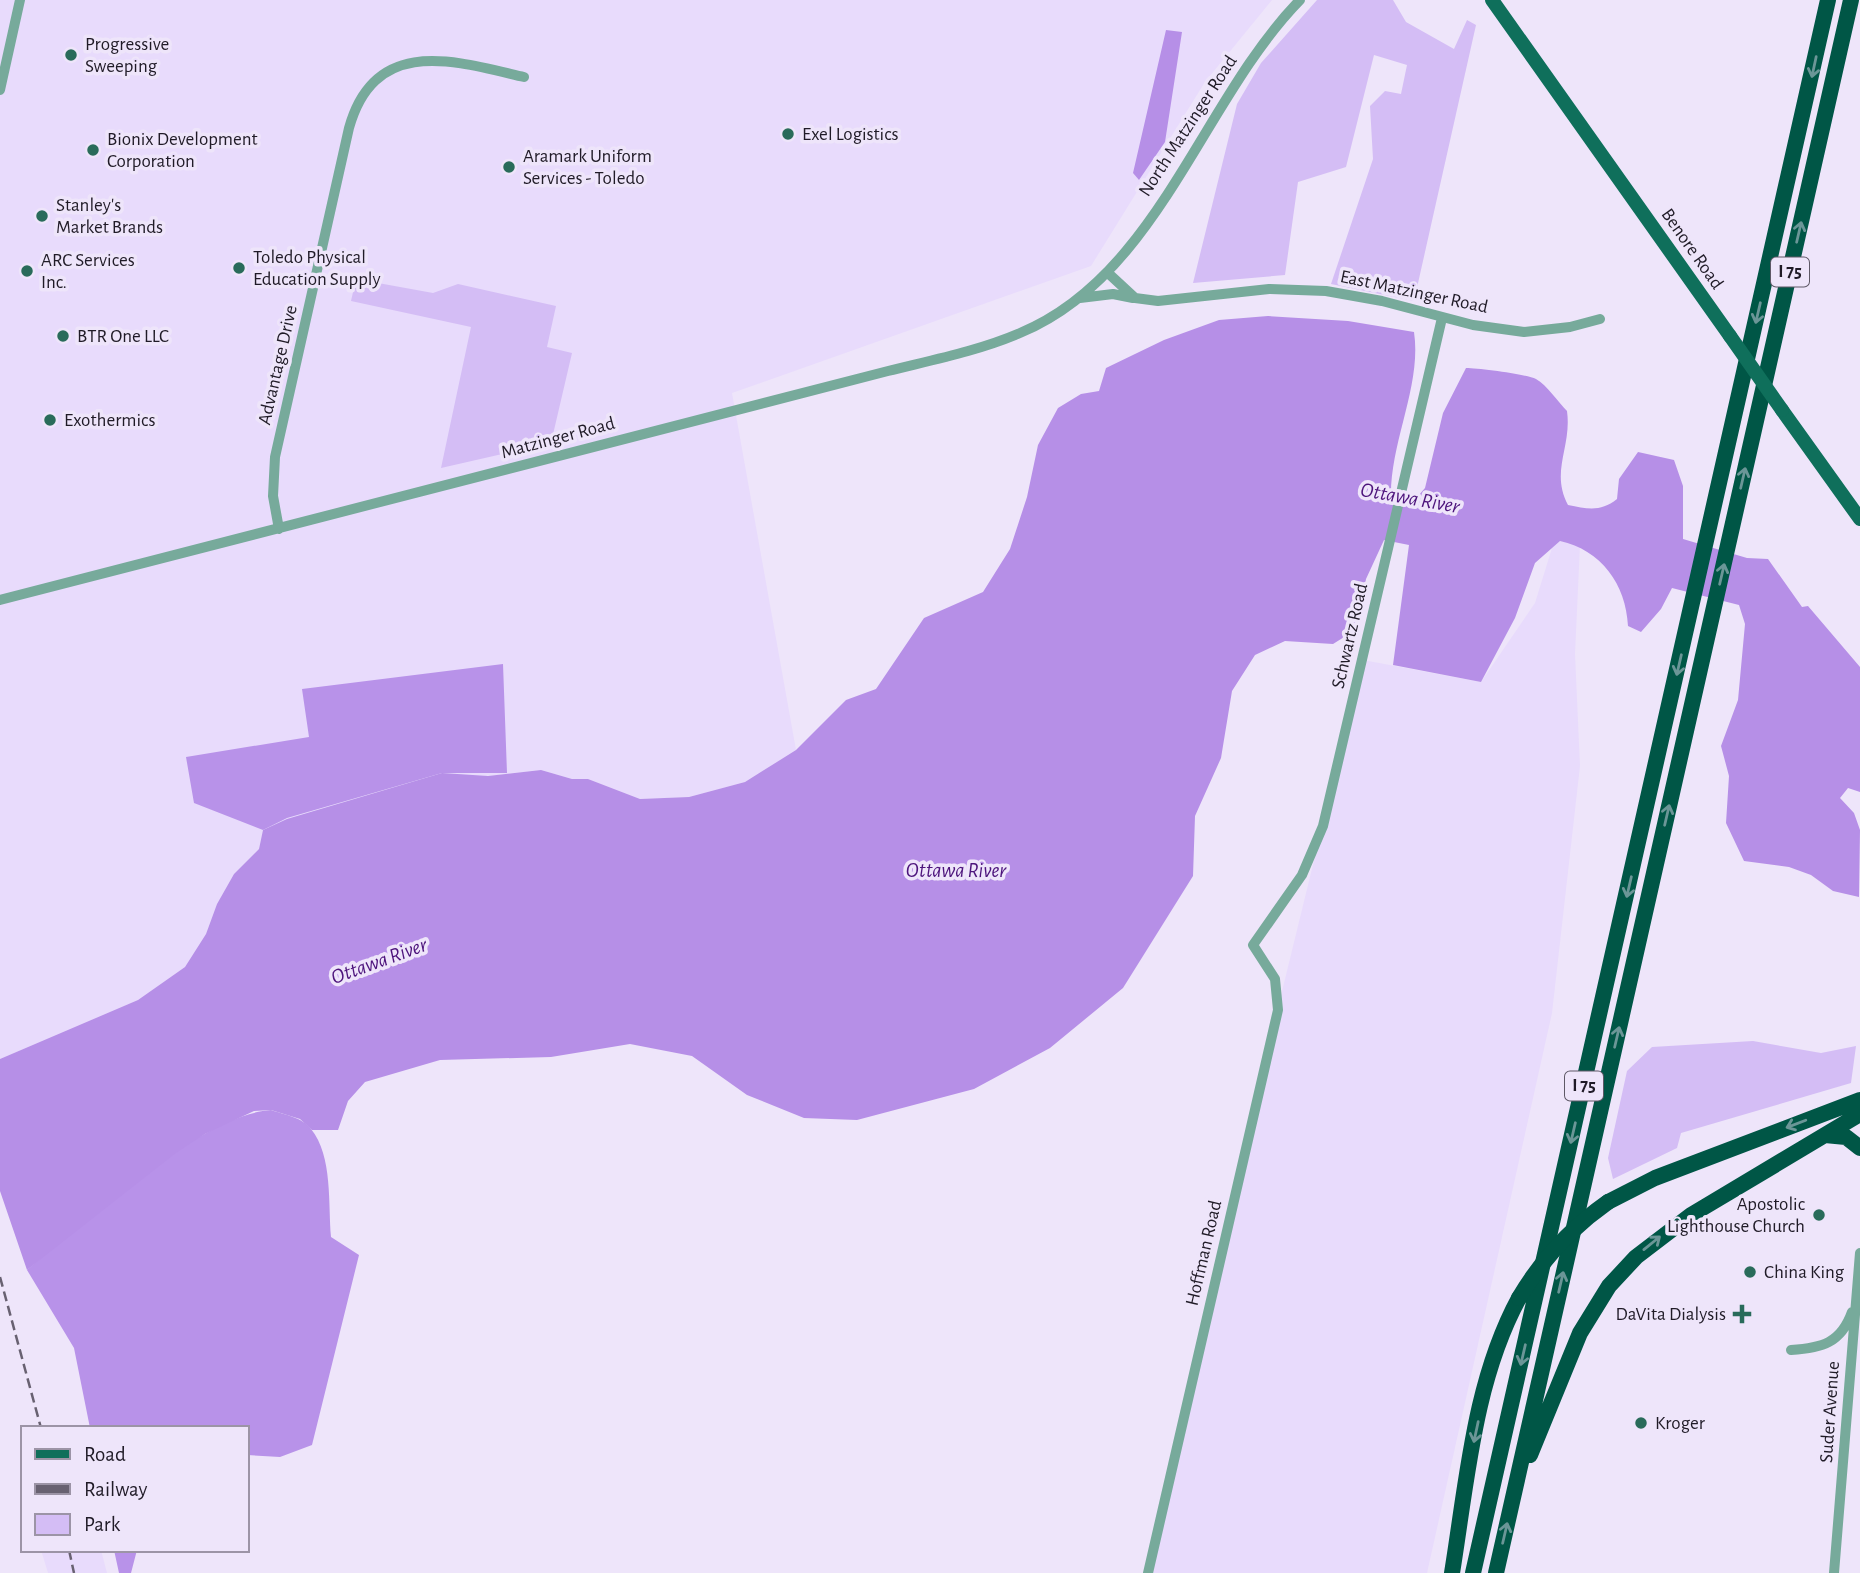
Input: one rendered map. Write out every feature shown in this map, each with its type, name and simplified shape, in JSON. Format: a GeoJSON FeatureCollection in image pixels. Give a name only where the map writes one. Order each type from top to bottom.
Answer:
{"type":"FeatureCollection","features":[{"type":"Feature","properties":{"kind":"highway","name":"I 75"},"geometry":{"type":"LineString","coordinates":[[1474,1573],[1828,0]]}},
{"type":"Feature","properties":{"kind":"highway","name":"I 75"},"geometry":{"type":"LineString","coordinates":[[1496,1573],[1851,0]]}},
{"type":"Feature","properties":{"kind":"highway"},"geometry":{"type":"LineString","coordinates":[[1452,1573],[1482,1404],[1500,1336],[1519,1297],[1541,1264],[1567,1235],[1608,1202],[1655,1178],[1860,1100]]}},
{"type":"Feature","properties":{"kind":"highway"},"geometry":{"type":"LineString","coordinates":[[1514,1492],[1580,1333],[1617,1276],[1645,1249],[1681,1222],[1860,1114]]}},
{"type":"Feature","properties":{"kind":"highway"},"geometry":{"type":"LineString","coordinates":[[1825,1135],[1843,1136],[1860,1148]]}},
{"type":"Feature","properties":{"kind":"main road","name":"Benore Road"},"geometry":{"type":"LineString","coordinates":[[1492,0],[1860,519]]}},
{"type":"Feature","properties":{"kind":"street"},"geometry":{"type":"LineString","coordinates":[[0,90],[20,0]]}},
{"type":"Feature","properties":{"kind":"street","name":"North Matzinger Road"},"geometry":{"type":"LineString","coordinates":[[1108,273],[1145,225],[1258,50],[1300,0]]}},
{"type":"Feature","properties":{"kind":"street","name":"Advantage Drive"},"geometry":{"type":"LineString","coordinates":[[279,529],[273,496],[275,457],[349,128],[357,106],[374,83],[386,74],[398,66],[425,60],[452,60],[524,77]]}},
{"type":"Feature","properties":{"kind":"street"},"geometry":{"type":"LineString","coordinates":[[1108,273],[1135,299]]}},
{"type":"Feature","properties":{"kind":"street","name":"Matzinger Road"},"geometry":{"type":"LineString","coordinates":[[0,600],[975,348],[1021,333],[1077,299],[1108,273]]}},
{"type":"Feature","properties":{"kind":"street","name":"East Matzinger Road"},"geometry":{"type":"LineString","coordinates":[[1077,299],[1113,294],[1157,301],[1269,289],[1326,291],[1382,301],[1442,318],[1524,332],[1570,327],[1600,319]]}},
{"type":"Feature","properties":{"kind":"street","name":"Schwartz Road"},"geometry":{"type":"LineString","coordinates":[[1253,945],[1302,874],[1323,827],[1442,318]]}},
{"type":"Feature","properties":{"kind":"street","name":"Hoffman Road"},"geometry":{"type":"LineString","coordinates":[[1148,1573],[1278,1010],[1275,979],[1253,945]]}},
{"type":"Feature","properties":{"kind":"street","name":"Suder Avenue"},"geometry":{"type":"LineString","coordinates":[[1834,1573],[1860,1253]]}},
{"type":"Feature","properties":{"kind":"street"},"geometry":{"type":"LineString","coordinates":[[1791,1350],[1814,1349],[1837,1339],[1847,1326],[1857,1300]]}},
{"type":"Feature","properties":{"kind":"shaded area"},"geometry":{"type":"Polygon","coordinates":[[[0,0],[1272,0],[1205,82],[1091,266],[732,393],[796,750],[745,782],[689,797],[640,799],[588,779],[572,779],[541,770],[488,776],[263,830],[259,849],[234,874],[217,904],[206,934],[185,967],[138,1000],[0,1059],[0,0]]]}},
{"type":"Feature","properties":{"kind":"shaded area"},"geometry":{"type":"Polygon","coordinates":[[[1560,541],[1580,545],[1575,654],[1580,766],[1552,1013],[1427,1573],[1148,1573],[1275,1020],[1363,660],[1481,682],[1535,603],[1552,548],[1560,541]]]}},
{"type":"Feature","properties":{"kind":"shaded area"},"geometry":{"type":"Polygon","coordinates":[[[503,664],[507,773],[442,773],[287,818],[263,830],[194,803],[186,757],[309,737],[302,689],[503,664]]]}},
{"type":"Feature","properties":{"kind":"shaded area"},"geometry":{"type":"Polygon","coordinates":[[[271,1110],[293,1117],[311,1129],[318,1140],[326,1167],[331,1237],[359,1255],[312,1445],[280,1457],[248,1455],[248,1426],[90,1426],[74,1348],[27,1270],[143,1174],[211,1130],[242,1116],[271,1110]]]}},
{"type":"Feature","properties":{"kind":"shaded area"},"geometry":{"type":"Polygon","coordinates":[[[42,1552],[102,1552],[107,1573],[48,1573],[42,1552]]]}},
{"type":"Feature","properties":{"kind":"shaded area"},"geometry":{"type":"Polygon","coordinates":[[[114,1552],[136,1552],[131,1573],[119,1573],[114,1552]]]}},
{"type":"Feature","properties":{"kind":"green space"},"geometry":{"type":"Polygon","coordinates":[[[1317,0],[1393,0],[1406,22],[1454,49],[1467,20],[1476,25],[1414,301],[1331,284],[1373,159],[1370,106],[1385,91],[1401,94],[1407,65],[1374,55],[1346,167],[1298,182],[1285,275],[1193,283],[1237,104],[1261,63],[1317,0]]]}},
{"type":"Feature","properties":{"kind":"green space"},"geometry":{"type":"Polygon","coordinates":[[[356,279],[433,293],[458,284],[556,306],[547,347],[572,353],[551,443],[441,468],[471,327],[351,301],[356,279]]]}},
{"type":"Feature","properties":{"kind":"green space"},"geometry":{"type":"Polygon","coordinates":[[[1753,1041],[1821,1053],[1856,1046],[1851,1083],[1681,1133],[1677,1148],[1613,1179],[1608,1158],[1627,1071],[1652,1047],[1753,1041]]]}},
{"type":"Feature","properties":{"kind":"water"},"geometry":{"type":"Polygon","coordinates":[[[1166,30],[1182,32],[1165,142],[1139,180],[1133,173],[1166,30]]]}},
{"type":"Feature","properties":{"kind":"water","name":"Ottawa River"},"geometry":{"type":"Polygon","coordinates":[[[1268,316],[1348,321],[1414,332],[1414,372],[1395,455],[1391,497],[1412,503],[1425,488],[1443,413],[1466,368],[1536,379],[1567,411],[1567,436],[1561,481],[1568,505],[1594,508],[1605,506],[1617,499],[1619,479],[1638,452],[1674,460],[1683,486],[1683,539],[1747,558],[1768,559],[1802,607],[1808,606],[1860,667],[1860,792],[1848,788],[1840,798],[1854,813],[1860,830],[1859,897],[1833,891],[1811,875],[1789,867],[1744,861],[1726,823],[1729,776],[1721,746],[1738,700],[1745,624],[1739,605],[1672,588],[1661,609],[1641,632],[1628,626],[1622,596],[1609,571],[1588,552],[1560,541],[1535,563],[1515,618],[1481,682],[1393,665],[1409,545],[1384,540],[1366,579],[1357,629],[1333,644],[1285,641],[1255,655],[1232,691],[1221,758],[1195,816],[1193,876],[1123,988],[1050,1048],[974,1089],[857,1120],[804,1118],[747,1095],[692,1056],[630,1044],[551,1057],[440,1060],[365,1082],[348,1101],[338,1130],[312,1130],[300,1119],[271,1110],[254,1111],[205,1134],[176,1153],[27,1270],[0,1191],[0,1059],[138,1000],[185,967],[206,934],[217,904],[234,874],[259,849],[263,830],[287,819],[442,773],[488,776],[541,770],[572,779],[588,779],[640,799],[689,797],[745,782],[796,750],[846,700],[876,689],[924,618],[983,592],[1010,549],[1027,497],[1038,445],[1058,408],[1081,394],[1099,391],[1106,368],[1164,340],[1219,320],[1268,316]]]}},
{"type":"Feature","properties":{"kind":"railway"},"geometry":{"type":"LineString","coordinates":[[0,1277],[40,1426]]}},
{"type":"Feature","properties":{"kind":"railway"},"geometry":{"type":"LineString","coordinates":[[69,1552],[74,1573]]}},
{"type":"Feature","properties":{"kind":"place","name":"Progressive Sweeping"},"geometry":{"type":"Point","coordinates":[71,55]}},
{"type":"Feature","properties":{"kind":"place","name":"Exel Logistics"},"geometry":{"type":"Point","coordinates":[788,134]}},
{"type":"Feature","properties":{"kind":"place","name":"Bionix Development Corporation"},"geometry":{"type":"Point","coordinates":[93,150]}},
{"type":"Feature","properties":{"kind":"place","name":"Aramark Uniform Services - Toledo"},"geometry":{"type":"Point","coordinates":[509,167]}},
{"type":"Feature","properties":{"kind":"place","name":"Stanley's Market Brands"},"geometry":{"type":"Point","coordinates":[42,216]}},
{"type":"Feature","properties":{"kind":"place","name":"Toledo Physical Education Supply"},"geometry":{"type":"Point","coordinates":[239,268]}},
{"type":"Feature","properties":{"kind":"place","name":"ARC Services Inc."},"geometry":{"type":"Point","coordinates":[27,271]}},
{"type":"Feature","properties":{"kind":"place","name":"BTR One LLC"},"geometry":{"type":"Point","coordinates":[63,336]}},
{"type":"Feature","properties":{"kind":"place","name":"Exothermics"},"geometry":{"type":"Point","coordinates":[50,420]}},
{"type":"Feature","properties":{"kind":"place","name":"Apostolic Lighthouse Church"},"geometry":{"type":"Point","coordinates":[1819,1215]}},
{"type":"Feature","properties":{"kind":"place","name":"China King"},"geometry":{"type":"Point","coordinates":[1750,1272]}},
{"type":"Feature","properties":{"kind":"place","name":"DaVita Dialysis"},"geometry":{"type":"Point","coordinates":[1742,1314]}},
{"type":"Feature","properties":{"kind":"place","name":"Kroger"},"geometry":{"type":"Point","coordinates":[1641,1423]}}]}
